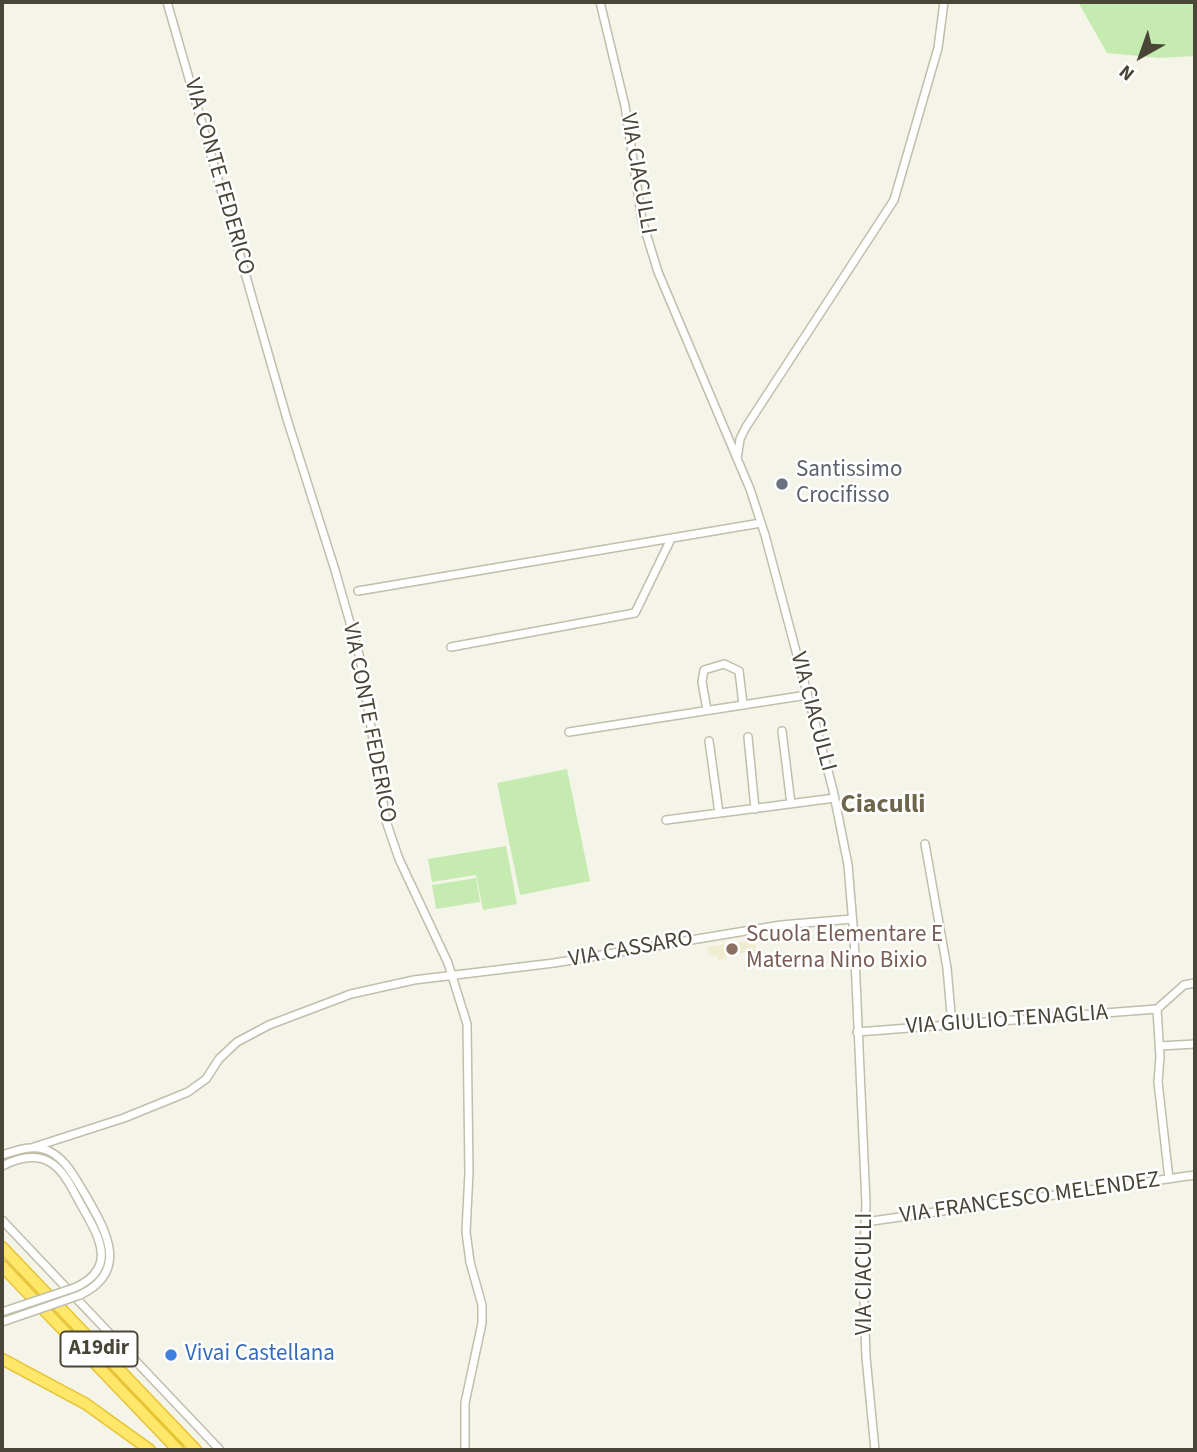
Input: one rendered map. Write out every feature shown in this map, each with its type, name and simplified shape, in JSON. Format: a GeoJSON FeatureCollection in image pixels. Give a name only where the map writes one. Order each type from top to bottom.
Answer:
{"type":"FeatureCollection","features":[{"type":"Feature","properties":{"kind":"highway","name":"A19dir"},"geometry":{"type":"LineString","coordinates":[[2,1247],[196,1450]]}},
{"type":"Feature","properties":{"kind":"highway","name":"A19dir"},"geometry":{"type":"LineString","coordinates":[[2,1266],[178,1450]]}},
{"type":"Feature","properties":{"kind":"highway"},"geometry":{"type":"LineString","coordinates":[[2,1359],[86,1404],[149,1450]]}},
{"type":"Feature","properties":{"kind":"street","name":"VIA CONTE FEDERICO"},"geometry":{"type":"LineString","coordinates":[[167,2],[286,419],[335,570],[360,658],[386,821],[398,859],[452,976],[467,1024],[469,1172],[466,1232],[470,1262],[482,1305],[479,1345],[470,1371],[464,1403],[465,1450]]}},
{"type":"Feature","properties":{"kind":"street","name":"VIA CIACULLI"},"geometry":{"type":"LineString","coordinates":[[600,2],[625,106],[642,220],[658,272],[750,489],[761,523],[835,798],[848,865],[865,1222],[863,1271],[866,1357],[875,1450]]}},
{"type":"Feature","properties":{"kind":"street"},"geometry":{"type":"LineString","coordinates":[[737,459],[740,439],[746,427],[894,200],[938,48],[944,2]]}},
{"type":"Feature","properties":{"kind":"street"},"geometry":{"type":"LineString","coordinates":[[358,592],[761,523]]}},
{"type":"Feature","properties":{"kind":"street"},"geometry":{"type":"LineString","coordinates":[[451,647],[635,613],[671,539]]}},
{"type":"Feature","properties":{"kind":"street"},"geometry":{"type":"LineString","coordinates":[[707,710],[702,682],[704,670],[724,664],[739,671],[744,704]]}},
{"type":"Feature","properties":{"kind":"street"},"geometry":{"type":"LineString","coordinates":[[569,732],[807,695]]}},
{"type":"Feature","properties":{"kind":"street"},"geometry":{"type":"LineString","coordinates":[[782,731],[791,804]]}},
{"type":"Feature","properties":{"kind":"street"},"geometry":{"type":"LineString","coordinates":[[748,737],[755,809]]}},
{"type":"Feature","properties":{"kind":"street"},"geometry":{"type":"LineString","coordinates":[[709,741],[719,813]]}},
{"type":"Feature","properties":{"kind":"street"},"geometry":{"type":"LineString","coordinates":[[666,820],[835,798]]}},
{"type":"Feature","properties":{"kind":"street"},"geometry":{"type":"LineString","coordinates":[[925,844],[947,968],[951,1025]]}},
{"type":"Feature","properties":{"kind":"street","name":"VIA CASSARO"},"geometry":{"type":"LineString","coordinates":[[2,1155],[124,1118],[188,1091],[205,1079],[219,1059],[237,1042],[269,1025],[351,994],[414,980],[554,964],[781,925],[852,919]]}},
{"type":"Feature","properties":{"kind":"street"},"geometry":{"type":"LineString","coordinates":[[1169,1179],[1158,1082],[1160,1046],[1157,1009],[1184,985],[1195,983]]}},
{"type":"Feature","properties":{"kind":"street","name":"VIA GIULIO TENAGLIA"},"geometry":{"type":"LineString","coordinates":[[858,1032],[1157,1009]]}},
{"type":"Feature","properties":{"kind":"street"},"geometry":{"type":"LineString","coordinates":[[1160,1046],[1195,1044]]}},
{"type":"Feature","properties":{"kind":"street"},"geometry":{"type":"LineString","coordinates":[[2,1322],[80,1295],[90,1290],[106,1272],[110,1249],[108,1237],[68,1167],[46,1150],[34,1147]]}},
{"type":"Feature","properties":{"kind":"street"},"geometry":{"type":"LineString","coordinates":[[2,1166],[31,1157],[51,1162],[68,1182],[95,1229],[102,1249],[98,1269],[85,1283],[2,1312]]}},
{"type":"Feature","properties":{"kind":"street","name":"VIA FRANCESCO MELENDEZ"},"geometry":{"type":"LineString","coordinates":[[865,1222],[1195,1175]]}},
{"type":"Feature","properties":{"kind":"street"},"geometry":{"type":"LineString","coordinates":[[2,1220],[220,1450]]}},
{"type":"Feature","properties":{"kind":"shaded area","name":"Scuola Elementare E Materna Nino Bixio"},"geometry":{"type":"Polygon","coordinates":[[[755,940],[758,957],[750,958],[748,952],[726,955],[726,959],[718,960],[717,955],[709,956],[707,947],[755,940]]]}},
{"type":"Feature","properties":{"kind":"green space"},"geometry":{"type":"Polygon","coordinates":[[[1078,2],[1195,2],[1195,56],[1159,58],[1107,53],[1078,2]]]}},
{"type":"Feature","properties":{"kind":"green space"},"geometry":{"type":"Polygon","coordinates":[[[567,769],[590,881],[520,895],[497,783],[567,769]]]}},
{"type":"Feature","properties":{"kind":"green space"},"geometry":{"type":"Polygon","coordinates":[[[506,846],[517,904],[483,910],[476,875],[432,882],[428,859],[506,846]]]}},
{"type":"Feature","properties":{"kind":"green space"},"geometry":{"type":"Polygon","coordinates":[[[476,878],[480,902],[436,909],[432,885],[476,878]]]}},
{"type":"Feature","properties":{"kind":"place","name":"Santissimo Crocifisso"},"geometry":{"type":"Point","coordinates":[782,484]}},
{"type":"Feature","properties":{"kind":"place","name":"Scuola Elementare E Materna Nino Bixio"},"geometry":{"type":"Point","coordinates":[732,949]}},
{"type":"Feature","properties":{"kind":"place","name":"Vivai Castellana"},"geometry":{"type":"Point","coordinates":[171,1355]}},
{"type":"Feature","properties":{"kind":"district","name":"Ciaculli"},"geometry":{"type":"Point","coordinates":[883,806]}}]}
